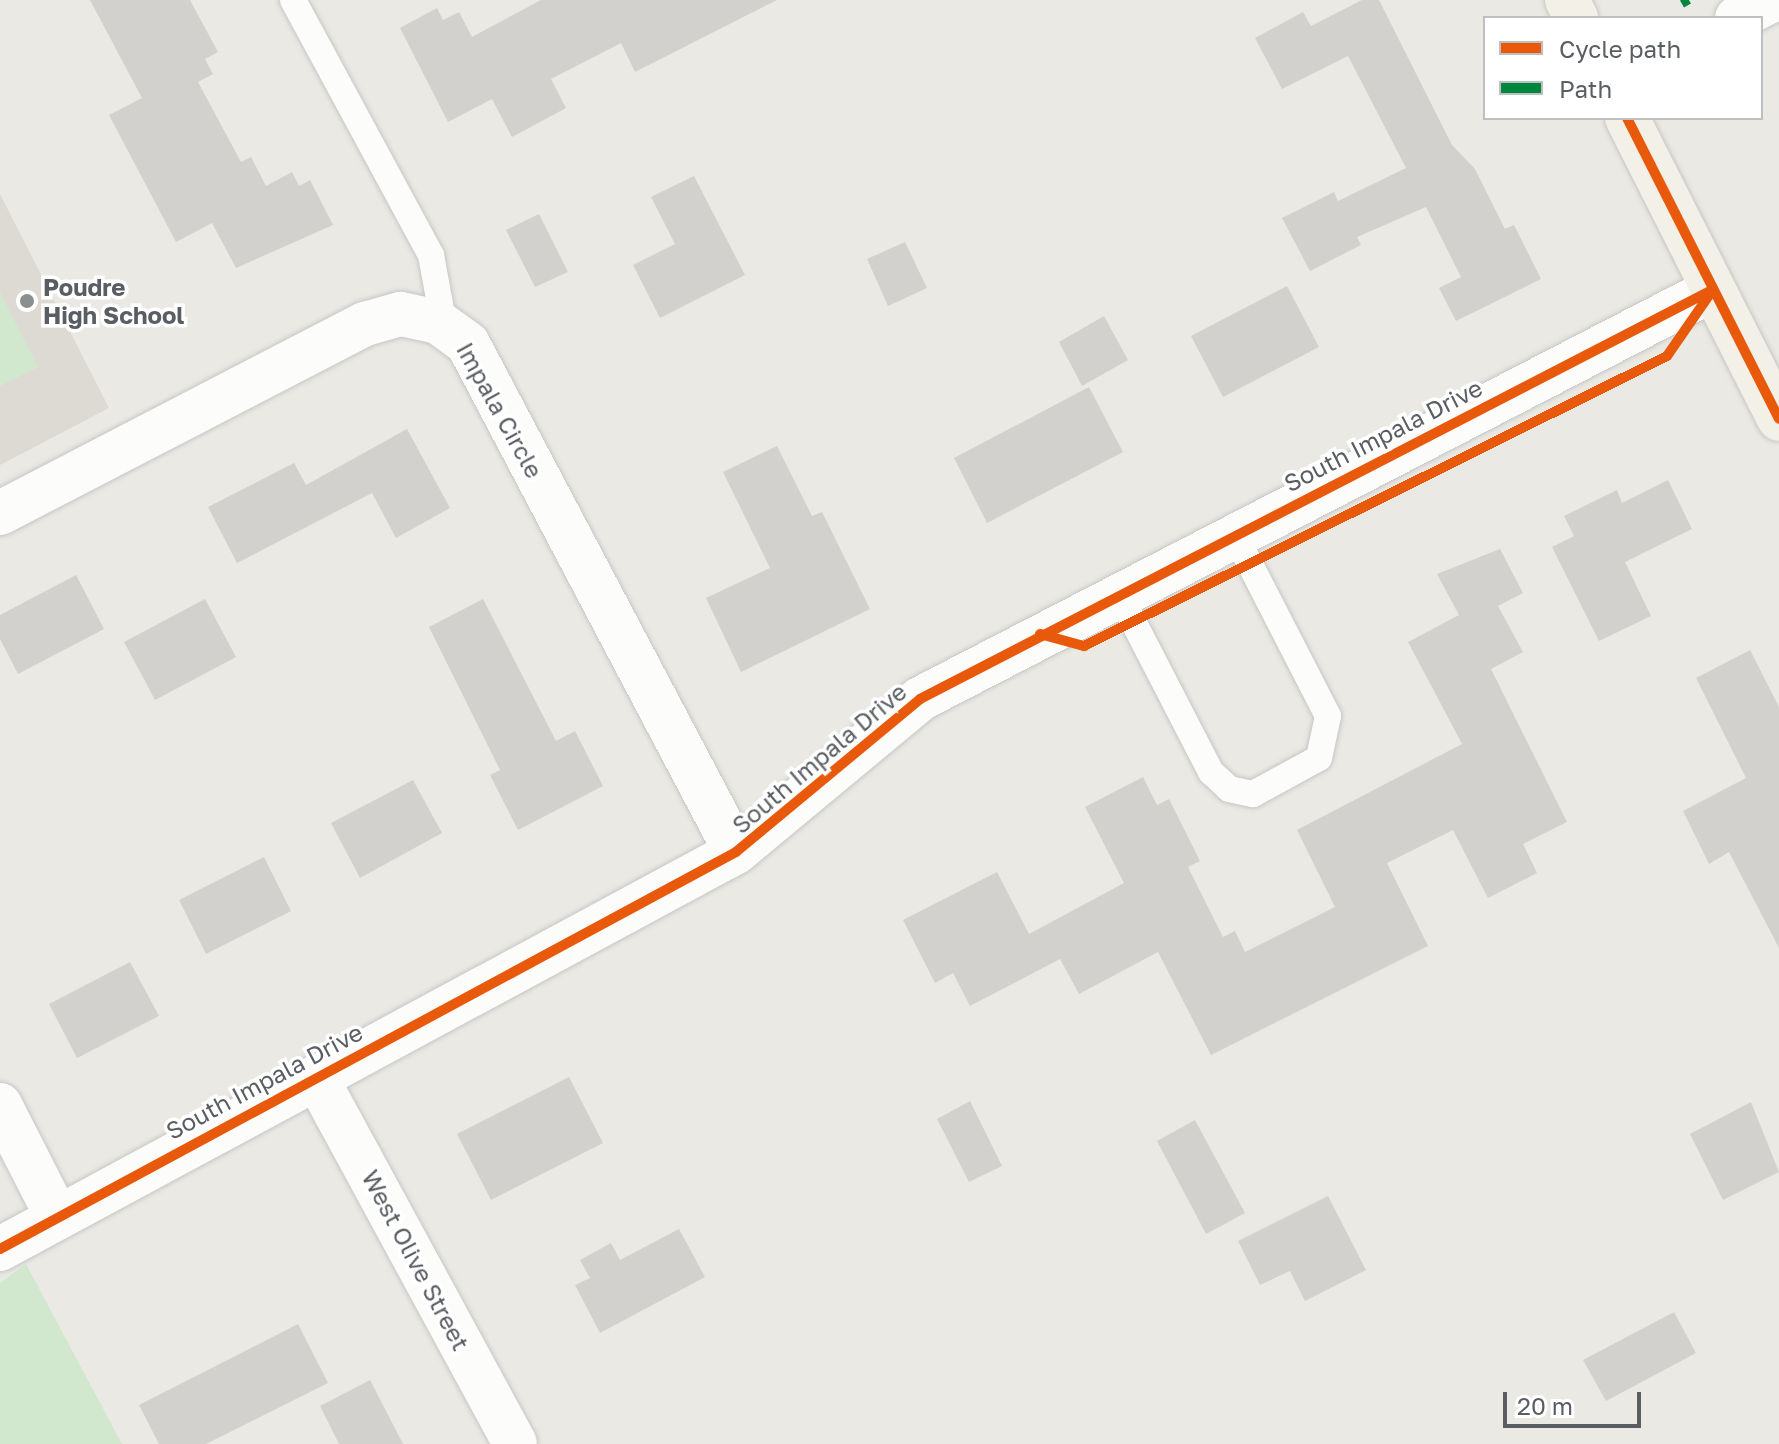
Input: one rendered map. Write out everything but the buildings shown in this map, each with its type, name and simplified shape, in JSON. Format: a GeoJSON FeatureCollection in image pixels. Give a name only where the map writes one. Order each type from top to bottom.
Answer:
{"type":"FeatureCollection","features":[{"type":"Feature","properties":{"kind":"main road"},"geometry":{"type":"LineString","coordinates":[[1628,120],[1779,419]]}},
{"type":"Feature","properties":{"kind":"street"},"geometry":{"type":"LineString","coordinates":[[1741,16],[1772,0]]}},
{"type":"Feature","properties":{"kind":"street","name":"South Impala Drive"},"geometry":{"type":"LineString","coordinates":[[0,1249],[55,1213],[736,852],[920,699],[1118,592],[1712,290]]}},
{"type":"Feature","properties":{"kind":"street","name":"Impala Circle"},"geometry":{"type":"LineString","coordinates":[[0,513],[365,324],[401,314],[444,326],[468,344],[736,852]]}},
{"type":"Feature","properties":{"kind":"street","name":"West Olive Street"},"geometry":{"type":"LineString","coordinates":[[316,1077],[515,1444]]}},
{"type":"Feature","properties":{"kind":"street"},"geometry":{"type":"LineString","coordinates":[[0,1105],[55,1213]]}},
{"type":"Feature","properties":{"kind":"lane"},"geometry":{"type":"LineString","coordinates":[[293,0],[431,255],[444,326]]}},
{"type":"Feature","properties":{"kind":"lane"},"geometry":{"type":"LineString","coordinates":[[1118,592],[1211,772],[1229,789],[1253,794],[1319,758],[1328,716],[1234,533]]}},
{"type":"Feature","properties":{"kind":"shaded area","name":"Poudre High School"},"geometry":{"type":"Polygon","coordinates":[[[0,194],[109,408],[0,465],[0,194]]]}},
{"type":"Feature","properties":{"kind":"green space"},"geometry":{"type":"Polygon","coordinates":[[[0,292],[38,367],[0,386],[0,292]]]}},
{"type":"Feature","properties":{"kind":"green space"},"geometry":{"type":"Polygon","coordinates":[[[26,1264],[122,1444],[0,1444],[0,1283],[26,1264]]]}},
{"type":"Feature","properties":{"kind":"marked path"},"geometry":{"type":"LineString","coordinates":[[1682,4],[1689,0]]}},
{"type":"Feature","properties":{"kind":"cycle path"},"geometry":{"type":"LineString","coordinates":[[1628,120],[1779,419]]}},
{"type":"Feature","properties":{"kind":"cycle path"},"geometry":{"type":"LineString","coordinates":[[0,1249],[736,852],[920,699],[1712,290]]}},
{"type":"Feature","properties":{"kind":"cycle path"},"geometry":{"type":"LineString","coordinates":[[1040,634],[1084,646],[1667,356],[1710,294]]}},
{"type":"Feature","properties":{"kind":"place","name":"Poudre High School"},"geometry":{"type":"Point","coordinates":[27,301]}}]}
